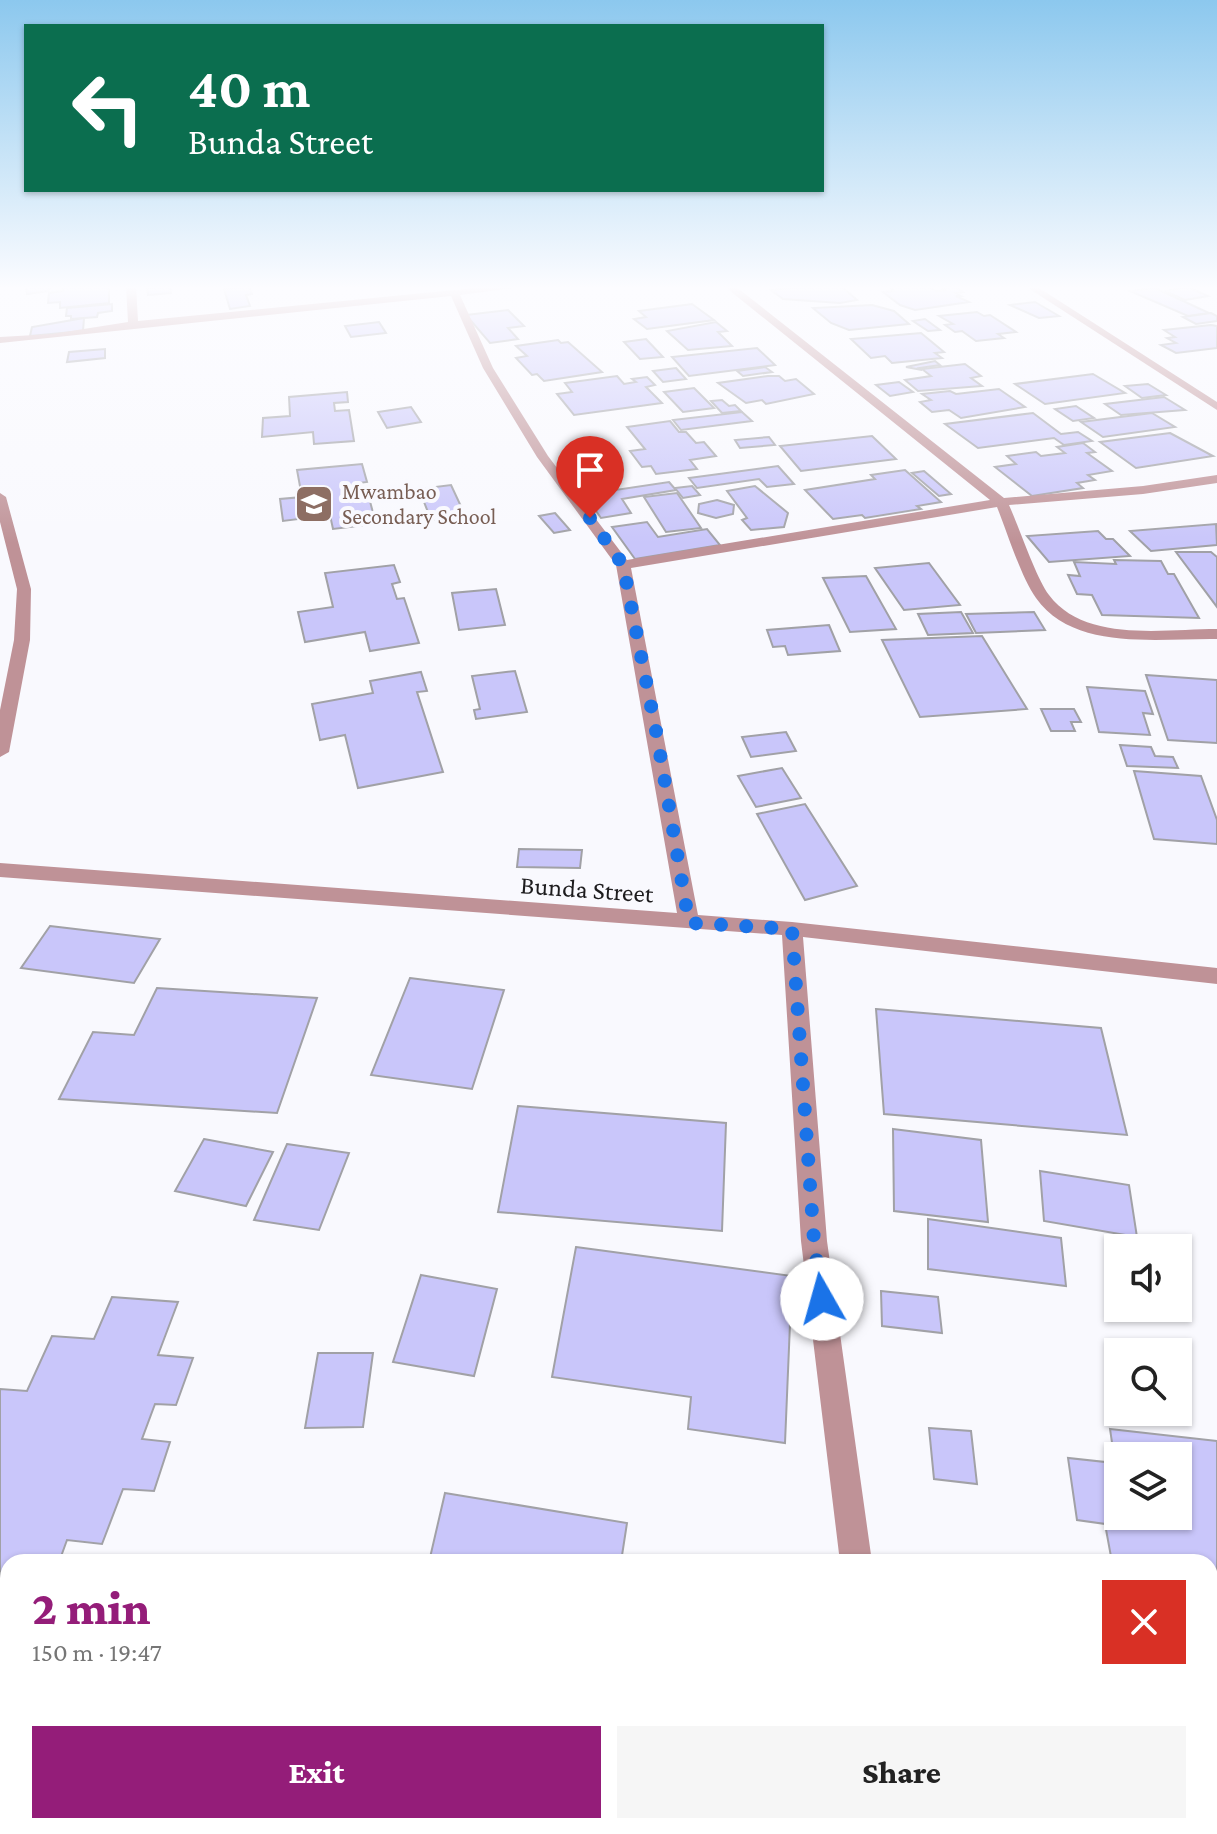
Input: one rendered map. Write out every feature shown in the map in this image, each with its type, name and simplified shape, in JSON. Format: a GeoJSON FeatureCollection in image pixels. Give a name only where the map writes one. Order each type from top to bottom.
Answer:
{"type":"FeatureCollection","features":[{"type":"Feature","properties":{"kind":"street"},"geometry":{"type":"LineString","coordinates":[[490,372],[543,457],[623,565],[657,736],[689,923]]}},
{"type":"Feature","properties":{"kind":"street"},"geometry":{"type":"LineString","coordinates":[[837,372],[1001,502],[1042,597],[1071,622],[1109,633],[1217,634]]}},
{"type":"Feature","properties":{"kind":"street"},"geometry":{"type":"LineString","coordinates":[[1162,372],[1217,407]]}},
{"type":"Feature","properties":{"kind":"street"},"geometry":{"type":"LineString","coordinates":[[623,565],[1001,502],[1143,490],[1217,479]]}},
{"type":"Feature","properties":{"kind":"street"},"geometry":{"type":"LineString","coordinates":[[0,497],[24,589],[22,640],[0,752]]}},
{"type":"Feature","properties":{"kind":"street","name":"Bunda Street"},"geometry":{"type":"LineString","coordinates":[[1,871],[792,929],[1217,976]]}},
{"type":"Feature","properties":{"kind":"street"},"geometry":{"type":"LineString","coordinates":[[792,929],[814,1241],[855,1554]]}},
{"type":"Feature","properties":{"kind":"building"},"geometry":{"type":"Polygon","coordinates":[[[529,372],[602,372],[544,381],[537,374],[529,372]]]}},
{"type":"Feature","properties":{"kind":"building"},"geometry":{"type":"Polygon","coordinates":[[[654,372],[679,372],[686,379],[663,382],[654,372]]]}},
{"type":"Feature","properties":{"kind":"building"},"geometry":{"type":"Polygon","coordinates":[[[685,372],[724,372],[689,376],[685,372]]]}},
{"type":"Feature","properties":{"kind":"building"},"geometry":{"type":"Polygon","coordinates":[[[738,372],[772,372],[743,376],[738,372]]]}},
{"type":"Feature","properties":{"kind":"building"},"geometry":{"type":"Polygon","coordinates":[[[925,372],[975,372],[981,376],[971,378],[982,386],[918,391],[905,380],[931,376],[925,372]]]}},
{"type":"Feature","properties":{"kind":"building"},"geometry":{"type":"Polygon","coordinates":[[[1093,374],[1125,393],[1045,404],[1015,384],[1093,374]]]}},
{"type":"Feature","properties":{"kind":"building"},"geometry":{"type":"Polygon","coordinates":[[[617,376],[624,384],[636,382],[632,379],[647,377],[655,385],[646,387],[662,403],[574,415],[557,394],[572,392],[565,383],[617,376]]]}},
{"type":"Feature","properties":{"kind":"building"},"geometry":{"type":"Polygon","coordinates":[[[779,376],[785,381],[796,379],[814,394],[766,404],[762,400],[746,403],[718,383],[779,376]]]}},
{"type":"Feature","properties":{"kind":"building"},"geometry":{"type":"Polygon","coordinates":[[[899,382],[913,392],[890,396],[876,385],[899,382]]]}},
{"type":"Feature","properties":{"kind":"building"},"geometry":{"type":"Polygon","coordinates":[[[1148,384],[1166,395],[1142,398],[1125,386],[1148,384]]]}},
{"type":"Feature","properties":{"kind":"building"},"geometry":{"type":"Polygon","coordinates":[[[694,388],[714,408],[683,412],[664,392],[694,388]]]}},
{"type":"Feature","properties":{"kind":"building"},"geometry":{"type":"Polygon","coordinates":[[[999,389],[1025,407],[961,418],[949,410],[932,412],[920,402],[931,400],[922,394],[999,389]]]}},
{"type":"Feature","properties":{"kind":"building"},"geometry":{"type":"Polygon","coordinates":[[[347,392],[348,402],[334,403],[335,411],[349,410],[354,441],[314,444],[313,432],[262,437],[263,418],[290,416],[289,397],[347,392]]]}},
{"type":"Feature","properties":{"kind":"building"},"geometry":{"type":"Polygon","coordinates":[[[1164,397],[1185,410],[1121,415],[1105,404],[1164,397]]]}},
{"type":"Feature","properties":{"kind":"building"},"geometry":{"type":"Polygon","coordinates":[[[722,400],[741,411],[722,413],[711,401],[722,400]]]}},
{"type":"Feature","properties":{"kind":"building"},"geometry":{"type":"Polygon","coordinates":[[[1076,406],[1094,418],[1073,421],[1055,409],[1076,406]]]}},
{"type":"Feature","properties":{"kind":"building"},"geometry":{"type":"Polygon","coordinates":[[[411,407],[421,422],[387,428],[378,412],[411,407]]]}},
{"type":"Feature","properties":{"kind":"building"},"geometry":{"type":"Polygon","coordinates":[[[742,412],[752,421],[681,430],[673,420],[742,412]]]}},
{"type":"Feature","properties":{"kind":"building"},"geometry":{"type":"Polygon","coordinates":[[[1033,413],[1061,434],[1078,432],[1092,441],[1064,445],[1054,438],[978,448],[945,424],[1033,413]]]}},
{"type":"Feature","properties":{"kind":"building"},"geometry":{"type":"Polygon","coordinates":[[[1152,413],[1175,427],[1103,437],[1081,422],[1152,413]]]}},
{"type":"Feature","properties":{"kind":"building"},"geometry":{"type":"Polygon","coordinates":[[[670,421],[679,432],[686,432],[696,443],[704,442],[716,456],[690,460],[697,469],[656,474],[651,466],[642,467],[630,451],[645,449],[627,427],[670,421]]]}},
{"type":"Feature","properties":{"kind":"building"},"geometry":{"type":"Polygon","coordinates":[[[1170,433],[1213,456],[1136,468],[1100,442],[1170,433]]]}},
{"type":"Feature","properties":{"kind":"building"},"geometry":{"type":"Polygon","coordinates":[[[872,436],[896,459],[801,471],[780,446],[872,436]]]}},
{"type":"Feature","properties":{"kind":"building"},"geometry":{"type":"Polygon","coordinates":[[[769,437],[775,445],[740,448],[735,440],[769,437]]]}},
{"type":"Feature","properties":{"kind":"building"},"geometry":{"type":"Polygon","coordinates":[[[1083,443],[1095,452],[1087,453],[1112,471],[1088,475],[1095,480],[1077,483],[1083,488],[1032,496],[995,467],[1016,464],[1007,456],[1036,452],[1041,456],[1065,453],[1057,447],[1083,443]]]}},
{"type":"Feature","properties":{"kind":"building"},"geometry":{"type":"Polygon","coordinates":[[[362,464],[367,482],[358,483],[360,491],[367,490],[376,524],[333,529],[330,515],[283,521],[280,499],[302,497],[297,470],[362,464]]]}},
{"type":"Feature","properties":{"kind":"building"},"geometry":{"type":"Polygon","coordinates":[[[778,466],[794,484],[767,487],[759,479],[697,488],[689,478],[778,466]]]}},
{"type":"Feature","properties":{"kind":"building"},"geometry":{"type":"Polygon","coordinates":[[[905,470],[941,502],[917,506],[921,509],[865,518],[862,515],[833,519],[805,490],[875,479],[871,475],[905,470]]]}},
{"type":"Feature","properties":{"kind":"building"},"geometry":{"type":"Polygon","coordinates":[[[924,471],[951,494],[939,496],[912,473],[924,471]]]}},
{"type":"Feature","properties":{"kind":"building"},"geometry":{"type":"Polygon","coordinates":[[[669,482],[676,490],[622,499],[631,513],[601,518],[582,491],[606,488],[609,491],[669,482]]]}},
{"type":"Feature","properties":{"kind":"building"},"geometry":{"type":"Polygon","coordinates":[[[451,485],[465,515],[431,520],[419,489],[451,485]]]}},
{"type":"Feature","properties":{"kind":"building"},"geometry":{"type":"Polygon","coordinates":[[[692,486],[700,495],[683,498],[675,488],[692,486]]]}},
{"type":"Feature","properties":{"kind":"building"},"geometry":{"type":"Polygon","coordinates":[[[755,486],[788,513],[784,527],[751,530],[742,520],[747,518],[727,491],[755,486]]]}},
{"type":"Feature","properties":{"kind":"building"},"geometry":{"type":"Polygon","coordinates":[[[677,493],[701,528],[666,532],[644,497],[677,493]]]}},
{"type":"Feature","properties":{"kind":"building"},"geometry":{"type":"Polygon","coordinates":[[[717,500],[734,505],[733,514],[716,518],[698,513],[699,504],[717,500]]]}},
{"type":"Feature","properties":{"kind":"building"},"geometry":{"type":"Polygon","coordinates":[[[555,513],[570,530],[554,533],[539,516],[555,513]]]}},
{"type":"Feature","properties":{"kind":"building"},"geometry":{"type":"Polygon","coordinates":[[[647,522],[658,537],[707,529],[720,545],[635,559],[612,527],[647,522]]]}},
{"type":"Feature","properties":{"kind":"building"},"geometry":{"type":"Polygon","coordinates":[[[1216,524],[1217,545],[1151,551],[1130,531],[1216,524]]]}},
{"type":"Feature","properties":{"kind":"building"},"geometry":{"type":"Polygon","coordinates":[[[1098,531],[1106,539],[1113,539],[1130,556],[1049,562],[1027,536],[1098,531]]]}},
{"type":"Feature","properties":{"kind":"building"},"geometry":{"type":"Polygon","coordinates":[[[1176,552],[1211,552],[1217,557],[1217,607],[1176,552]]]}},
{"type":"Feature","properties":{"kind":"building"},"geometry":{"type":"Polygon","coordinates":[[[1114,560],[1161,561],[1168,574],[1174,574],[1199,618],[1102,615],[1092,595],[1077,594],[1068,575],[1080,576],[1074,562],[1116,564],[1114,560]]]}},
{"type":"Feature","properties":{"kind":"building"},"geometry":{"type":"Polygon","coordinates":[[[929,563],[960,605],[904,610],[875,568],[929,563]]]}},
{"type":"Feature","properties":{"kind":"building"},"geometry":{"type":"Polygon","coordinates":[[[394,565],[400,582],[392,584],[397,599],[404,598],[419,643],[370,651],[365,632],[305,642],[298,612],[333,607],[325,573],[394,565]]]}},
{"type":"Feature","properties":{"kind":"building"},"geometry":{"type":"Polygon","coordinates":[[[866,576],[896,629],[850,632],[823,578],[866,576]]]}},
{"type":"Feature","properties":{"kind":"building"},"geometry":{"type":"Polygon","coordinates":[[[496,589],[505,625],[459,630],[452,593],[496,589]]]}},
{"type":"Feature","properties":{"kind":"building"},"geometry":{"type":"Polygon","coordinates":[[[961,612],[973,633],[928,635],[918,614],[961,612]]]}},
{"type":"Feature","properties":{"kind":"building"},"geometry":{"type":"Polygon","coordinates":[[[1034,612],[1045,630],[976,633],[966,614],[1034,612]]]}},
{"type":"Feature","properties":{"kind":"building"},"geometry":{"type":"Polygon","coordinates":[[[829,625],[840,651],[788,655],[785,646],[773,647],[767,630],[829,625]]]}},
{"type":"Feature","properties":{"kind":"building"},"geometry":{"type":"Polygon","coordinates":[[[982,636],[1027,709],[920,717],[882,640],[982,636]]]}},
{"type":"Feature","properties":{"kind":"building"},"geometry":{"type":"Polygon","coordinates":[[[515,671],[527,712],[476,719],[474,710],[480,709],[472,676],[515,671]]]}},
{"type":"Feature","properties":{"kind":"building"},"geometry":{"type":"Polygon","coordinates":[[[421,672],[427,691],[417,692],[443,772],[358,788],[345,735],[320,740],[312,704],[373,693],[370,681],[421,672]]]}},
{"type":"Feature","properties":{"kind":"building"},"geometry":{"type":"Polygon","coordinates":[[[1146,675],[1217,680],[1217,743],[1168,740],[1146,675]]]}},
{"type":"Feature","properties":{"kind":"building"},"geometry":{"type":"Polygon","coordinates":[[[1087,687],[1145,691],[1153,714],[1143,713],[1150,735],[1099,732],[1087,687]]]}},
{"type":"Feature","properties":{"kind":"building"},"geometry":{"type":"Polygon","coordinates":[[[1041,709],[1074,709],[1081,722],[1071,722],[1075,731],[1051,731],[1041,709]]]}},
{"type":"Feature","properties":{"kind":"building"},"geometry":{"type":"Polygon","coordinates":[[[786,732],[796,751],[751,757],[742,737],[786,732]]]}},
{"type":"Feature","properties":{"kind":"building"},"geometry":{"type":"Polygon","coordinates":[[[1120,745],[1151,747],[1155,756],[1173,757],[1178,768],[1127,766],[1120,745]]]}},
{"type":"Feature","properties":{"kind":"building"},"geometry":{"type":"Polygon","coordinates":[[[782,768],[801,798],[756,807],[738,776],[782,768]]]}},
{"type":"Feature","properties":{"kind":"building"},"geometry":{"type":"Polygon","coordinates":[[[1134,771],[1201,776],[1217,820],[1217,844],[1154,839],[1134,771]]]}},
{"type":"Feature","properties":{"kind":"building"},"geometry":{"type":"Polygon","coordinates":[[[805,804],[857,886],[805,900],[757,814],[805,804]]]}},
{"type":"Feature","properties":{"kind":"building"},"geometry":{"type":"Polygon","coordinates":[[[519,849],[582,850],[580,868],[517,867],[519,849]]]}},
{"type":"Feature","properties":{"kind":"building"},"geometry":{"type":"Polygon","coordinates":[[[50,926],[160,939],[134,983],[21,968],[50,926]]]}},
{"type":"Feature","properties":{"kind":"building"},"geometry":{"type":"Polygon","coordinates":[[[410,978],[504,990],[472,1089],[371,1075],[410,978]]]}},
{"type":"Feature","properties":{"kind":"building"},"geometry":{"type":"Polygon","coordinates":[[[157,988],[317,998],[277,1113],[59,1099],[93,1032],[134,1035],[157,988]]]}},
{"type":"Feature","properties":{"kind":"building"},"geometry":{"type":"Polygon","coordinates":[[[876,1009],[1101,1028],[1127,1135],[884,1114],[876,1009]]]}},
{"type":"Feature","properties":{"kind":"building"},"geometry":{"type":"Polygon","coordinates":[[[518,1106],[726,1123],[722,1231],[498,1212],[518,1106]]]}},
{"type":"Feature","properties":{"kind":"building"},"geometry":{"type":"Polygon","coordinates":[[[893,1129],[981,1140],[988,1222],[894,1211],[893,1129]]]}},
{"type":"Feature","properties":{"kind":"building"},"geometry":{"type":"Polygon","coordinates":[[[204,1139],[273,1152],[246,1206],[175,1191],[204,1139]]]}},
{"type":"Feature","properties":{"kind":"building"},"geometry":{"type":"Polygon","coordinates":[[[287,1144],[349,1153],[319,1230],[254,1220],[287,1144]]]}},
{"type":"Feature","properties":{"kind":"building"},"geometry":{"type":"Polygon","coordinates":[[[1040,1171],[1129,1185],[1137,1234],[1120,1234],[1044,1221],[1040,1171]]]}},
{"type":"Feature","properties":{"kind":"building"},"geometry":{"type":"Polygon","coordinates":[[[928,1219],[1061,1238],[1066,1286],[928,1269],[928,1219]]]}},
{"type":"Feature","properties":{"kind":"building"},"geometry":{"type":"Polygon","coordinates":[[[576,1247],[792,1276],[785,1443],[688,1429],[691,1397],[552,1377],[576,1247]]]}},
{"type":"Feature","properties":{"kind":"building"},"geometry":{"type":"Polygon","coordinates":[[[421,1275],[497,1289],[474,1376],[393,1362],[421,1275]]]}},
{"type":"Feature","properties":{"kind":"building"},"geometry":{"type":"Polygon","coordinates":[[[881,1291],[938,1297],[942,1333],[882,1326],[881,1291]]]}},
{"type":"Feature","properties":{"kind":"building"},"geometry":{"type":"Polygon","coordinates":[[[112,1297],[178,1302],[158,1355],[193,1358],[176,1405],[155,1404],[142,1439],[170,1442],[154,1491],[123,1489],[102,1544],[67,1540],[62,1554],[0,1554],[0,1389],[27,1391],[52,1336],[94,1339],[112,1297]]]}},
{"type":"Feature","properties":{"kind":"building"},"geometry":{"type":"Polygon","coordinates":[[[318,1353],[373,1353],[363,1427],[305,1428],[318,1353]]]}},
{"type":"Feature","properties":{"kind":"building"},"geometry":{"type":"Polygon","coordinates":[[[929,1428],[971,1431],[977,1484],[934,1479],[929,1428]]]}},
{"type":"Feature","properties":{"kind":"building"},"geometry":{"type":"Polygon","coordinates":[[[1110,1429],[1217,1441],[1217,1554],[1111,1554],[1106,1530],[1192,1530],[1192,1442],[1112,1442],[1110,1429]]]}},
{"type":"Feature","properties":{"kind":"building"},"geometry":{"type":"Polygon","coordinates":[[[1068,1458],[1104,1462],[1104,1524],[1077,1520],[1068,1458]]]}},
{"type":"Feature","properties":{"kind":"building"},"geometry":{"type":"Polygon","coordinates":[[[445,1493],[627,1523],[622,1554],[431,1554],[445,1493]]]}},
{"type":"Feature","properties":{"kind":"place","name":"Mwambao Secondary School"},"geometry":{"type":"Point","coordinates":[314,504]}},
{"type":"Feature","properties":{"kind":"route"},"geometry":{"type":"LineString","coordinates":[[590,518],[623,565],[657,736],[689,923],[792,929],[814,1241],[822,1299]]}}]}
